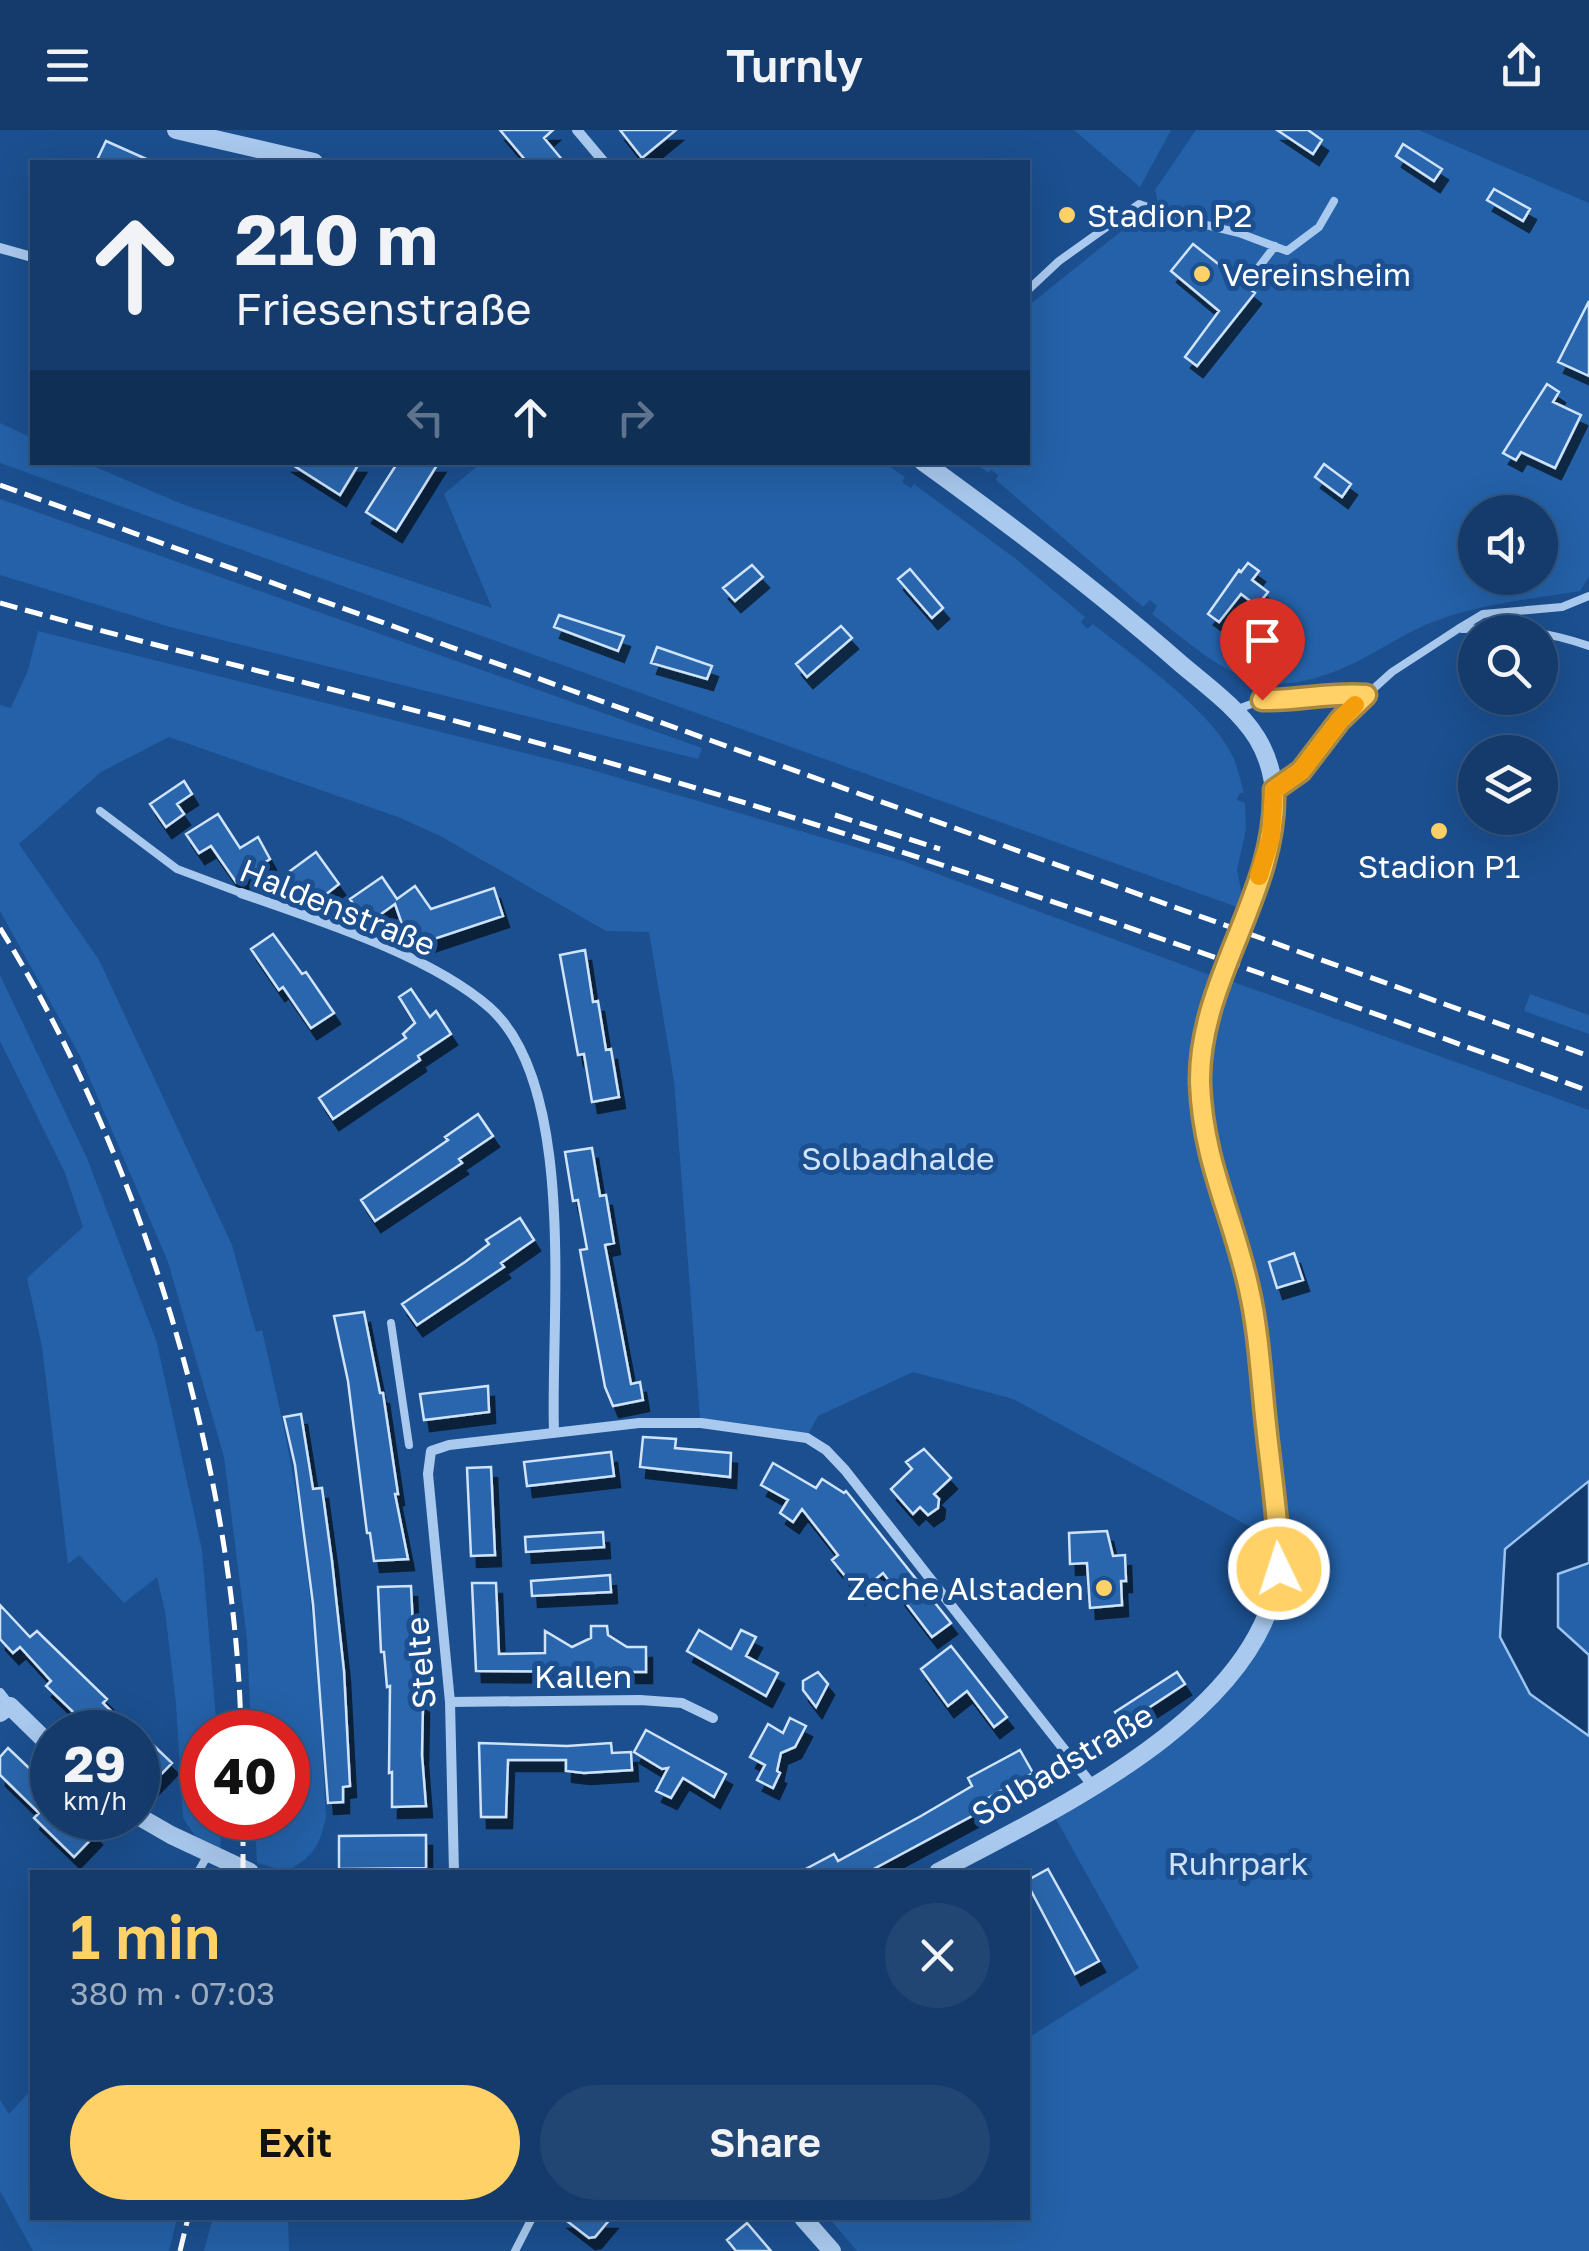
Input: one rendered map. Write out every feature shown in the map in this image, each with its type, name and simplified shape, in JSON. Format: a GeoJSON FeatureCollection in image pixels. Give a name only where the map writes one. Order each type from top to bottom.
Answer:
{"type":"FeatureCollection","features":[{"type":"Feature","properties":{"kind":"street"},"geometry":{"type":"LineString","coordinates":[[176,130],[286,159]]}},
{"type":"Feature","properties":{"kind":"street"},"geometry":{"type":"LineString","coordinates":[[577,130],[602,160]]}},
{"type":"Feature","properties":{"kind":"street"},"geometry":{"type":"LineString","coordinates":[[0,248],[30,257]]}},
{"type":"Feature","properties":{"kind":"street"},"geometry":{"type":"LineString","coordinates":[[927,465],[1108,603],[1235,710],[1258,740],[1274,790]]}},
{"type":"Feature","properties":{"kind":"street","name":"Solbadstraße"},"geometry":{"type":"LineString","coordinates":[[942,1870],[1092,1785],[1179,1728],[1223,1684],[1256,1635],[1273,1597],[1279,1569],[1255,1318],[1206,1142],[1200,1078],[1214,1007],[1264,863],[1275,813],[1274,790]]}},
{"type":"Feature","properties":{"kind":"street","name":"Haldenstraße"},"geometry":{"type":"LineString","coordinates":[[242,893],[362,937],[452,982],[491,1009],[516,1042],[534,1085],[554,1192],[554,1432]]}},
{"type":"Feature","properties":{"kind":"street"},"geometry":{"type":"LineString","coordinates":[[554,1432],[639,1422],[701,1423],[784,1433],[819,1445],[858,1485],[1092,1785]]}},
{"type":"Feature","properties":{"kind":"street","name":"Stelte"},"geometry":{"type":"LineString","coordinates":[[454,1870],[450,1702],[428,1474],[431,1452],[449,1445],[554,1432]]}},
{"type":"Feature","properties":{"kind":"street","name":"Kallen"},"geometry":{"type":"LineString","coordinates":[[450,1702],[640,1700],[682,1703],[712,1718]]}},
{"type":"Feature","properties":{"kind":"street"},"geometry":{"type":"LineString","coordinates":[[3,1704],[30,1728]]}},
{"type":"Feature","properties":{"kind":"street"},"geometry":{"type":"LineString","coordinates":[[160,1827],[246,1870]]}},
{"type":"Feature","properties":{"kind":"street"},"geometry":{"type":"LineString","coordinates":[[805,2220],[832,2251]]}},
{"type":"Feature","properties":{"kind":"lane"},"geometry":{"type":"LineString","coordinates":[[1030,288],[1059,262],[1139,204],[1287,251],[1319,226],[1334,201]]}},
{"type":"Feature","properties":{"kind":"lane"},"geometry":{"type":"LineString","coordinates":[[1250,280],[1275,246]]}},
{"type":"Feature","properties":{"kind":"lane"},"geometry":{"type":"LineString","coordinates":[[1481,615],[1562,607],[1589,596]]}},
{"type":"Feature","properties":{"kind":"lane"},"geometry":{"type":"LineString","coordinates":[[1274,790],[1301,771],[1340,720],[1392,672],[1458,629]]}},
{"type":"Feature","properties":{"kind":"lane"},"geometry":{"type":"LineString","coordinates":[[1558,636],[1589,646]]}},
{"type":"Feature","properties":{"kind":"lane"},"geometry":{"type":"LineString","coordinates":[[1235,710],[1262,700],[1298,702],[1338,693],[1366,695]]}},
{"type":"Feature","properties":{"kind":"lane","name":"Haldenstraße"},"geometry":{"type":"LineString","coordinates":[[100,812],[177,869],[242,893]]}},
{"type":"Feature","properties":{"kind":"lane"},"geometry":{"type":"LineString","coordinates":[[391,1322],[409,1444]]}},
{"type":"Feature","properties":{"kind":"lane"},"geometry":{"type":"LineString","coordinates":[[199,1870],[209,1853]]}},
{"type":"Feature","properties":{"kind":"lane"},"geometry":{"type":"LineString","coordinates":[[515,2251],[531,2220]]}},
{"type":"Feature","properties":{"kind":"green space"},"geometry":{"type":"Polygon","coordinates":[[[1074,130],[1171,130],[1140,187],[1074,130]]]}},
{"type":"Feature","properties":{"kind":"green space"},"geometry":{"type":"Polygon","coordinates":[[[1196,130],[1419,130],[1589,203],[1589,577],[1580,591],[1558,594],[1558,495],[1458,495],[1458,595],[1555,595],[1448,616],[1323,676],[1269,683],[1246,677],[1201,653],[1152,614],[1157,606],[1150,600],[1143,607],[996,480],[998,475],[977,465],[1030,465],[1030,304],[1145,212],[1151,215],[1158,203],[1155,190],[1196,130]]]}},
{"type":"Feature","properties":{"kind":"green space"},"geometry":{"type":"Polygon","coordinates":[[[0,423],[30,437],[30,465],[91,465],[182,504],[492,608],[444,494],[479,465],[887,465],[905,477],[902,482],[911,488],[914,484],[1016,559],[1085,617],[1081,622],[1087,629],[1093,624],[1207,720],[1234,759],[1244,793],[1237,800],[1245,803],[1246,829],[1237,870],[1245,910],[0,463],[0,423]]]}},
{"type":"Feature","properties":{"kind":"green space"},"geometry":{"type":"Polygon","coordinates":[[[0,499],[702,748],[698,759],[170,627],[0,575],[0,499]]]}},
{"type":"Feature","properties":{"kind":"green space","name":"Solbadhalde"},"geometry":{"type":"Polygon","coordinates":[[[38,631],[585,768],[903,861],[1221,979],[1196,1100],[1250,1318],[1273,1539],[1013,1399],[913,1372],[818,1416],[806,1438],[767,1427],[700,1419],[674,1081],[649,932],[606,931],[442,837],[398,817],[169,737],[101,772],[19,844],[99,960],[232,1245],[256,1332],[262,1330],[288,1448],[305,1552],[326,1817],[316,1846],[292,1870],[257,1863],[256,1840],[310,1840],[310,1710],[250,1710],[247,1639],[224,1457],[168,1262],[80,1056],[0,911],[0,705],[11,708],[28,670],[38,631]]]}},
{"type":"Feature","properties":{"kind":"green space"},"geometry":{"type":"Polygon","coordinates":[[[0,975],[87,1158],[157,1343],[202,1550],[215,1710],[180,1710],[180,1769],[165,1611],[157,1577],[124,1603],[79,1555],[68,1564],[42,1347],[27,1278],[83,1227],[65,1173],[0,1041],[0,975]]]}},
{"type":"Feature","properties":{"kind":"green space","name":"Ruhrpark"},"geometry":{"type":"Polygon","coordinates":[[[1228,980],[1589,1110],[1589,1481],[1505,1549],[1530,1694],[1589,1736],[1589,2251],[857,2251],[831,2220],[1030,2220],[1030,2037],[1139,1968],[1053,1814],[1235,1671],[1284,1549],[1252,1288],[1211,1139],[1207,1057],[1228,980]]]}},
{"type":"Feature","properties":{"kind":"green space"},"geometry":{"type":"Polygon","coordinates":[[[1530,994],[1589,1015],[1589,1034],[1524,1011],[1530,994]]]}},
{"type":"Feature","properties":{"kind":"green space"},"geometry":{"type":"Polygon","coordinates":[[[1589,1563],[1589,1655],[1558,1627],[1558,1574],[1589,1563]]]}},
{"type":"Feature","properties":{"kind":"green space"},"geometry":{"type":"Polygon","coordinates":[[[198,1840],[221,1840],[221,1853],[202,1846],[198,1840]]]}},
{"type":"Feature","properties":{"kind":"green space"},"geometry":{"type":"Polygon","coordinates":[[[30,2091],[30,2220],[177,2220],[169,2251],[33,2251],[0,2191],[0,2100],[9,2114],[30,2091]]]}},
{"type":"Feature","properties":{"kind":"green space"},"geometry":{"type":"Polygon","coordinates":[[[212,2220],[288,2220],[289,2251],[204,2251],[212,2220]]]}},
{"type":"Feature","properties":{"kind":"shaded area"},"geometry":{"type":"Polygon","coordinates":[[[1589,1481],[1589,1563],[1558,1574],[1558,1627],[1589,1655],[1589,1736],[1530,1694],[1500,1637],[1505,1549],[1589,1481]]]}},
{"type":"Feature","properties":{"kind":"building"},"geometry":{"type":"Polygon","coordinates":[[[500,130],[553,130],[544,138],[562,160],[525,160],[500,130]]]}},
{"type":"Feature","properties":{"kind":"building"},"geometry":{"type":"Polygon","coordinates":[[[620,130],[676,130],[642,158],[620,130]]]}},
{"type":"Feature","properties":{"kind":"building"},"geometry":{"type":"Polygon","coordinates":[[[1277,130],[1308,130],[1322,140],[1313,154],[1277,130]]]}},
{"type":"Feature","properties":{"kind":"building"},"geometry":{"type":"Polygon","coordinates":[[[106,141],[149,160],[97,160],[106,141]]]}},
{"type":"Feature","properties":{"kind":"building"},"geometry":{"type":"Polygon","coordinates":[[[1403,144],[1442,169],[1434,181],[1396,156],[1403,144]]]}},
{"type":"Feature","properties":{"kind":"building"},"geometry":{"type":"Polygon","coordinates":[[[1494,189],[1530,209],[1523,221],[1487,200],[1494,189]]]}},
{"type":"Feature","properties":{"kind":"building"},"geometry":{"type":"Polygon","coordinates":[[[1193,244],[1255,293],[1197,366],[1185,357],[1219,311],[1171,271],[1193,244]]]}},
{"type":"Feature","properties":{"kind":"building"},"geometry":{"type":"Polygon","coordinates":[[[1589,301],[1589,376],[1558,362],[1589,301]]]}},
{"type":"Feature","properties":{"kind":"building"},"geometry":{"type":"Polygon","coordinates":[[[1547,384],[1559,392],[1553,402],[1581,415],[1555,468],[1521,452],[1516,460],[1503,453],[1547,384]]]}},
{"type":"Feature","properties":{"kind":"building"},"geometry":{"type":"Polygon","coordinates":[[[1324,464],[1351,484],[1342,497],[1315,477],[1324,464]]]}},
{"type":"Feature","properties":{"kind":"building"},"geometry":{"type":"Polygon","coordinates":[[[293,465],[358,465],[340,495],[293,465]]]}},
{"type":"Feature","properties":{"kind":"building"},"geometry":{"type":"Polygon","coordinates":[[[396,465],[437,465],[396,531],[366,512],[396,465]]]}},
{"type":"Feature","properties":{"kind":"building"},"geometry":{"type":"Polygon","coordinates":[[[1248,563],[1259,571],[1252,580],[1268,592],[1257,606],[1241,594],[1219,622],[1208,614],[1248,563]]]}},
{"type":"Feature","properties":{"kind":"building"},"geometry":{"type":"Polygon","coordinates":[[[752,565],[763,577],[735,601],[723,588],[752,565]]]}},
{"type":"Feature","properties":{"kind":"building"},"geometry":{"type":"Polygon","coordinates":[[[910,569],[943,608],[932,618],[898,579],[910,569]]]}},
{"type":"Feature","properties":{"kind":"building"},"geometry":{"type":"Polygon","coordinates":[[[559,615],[624,636],[618,651],[554,627],[559,615]]]}},
{"type":"Feature","properties":{"kind":"building"},"geometry":{"type":"Polygon","coordinates":[[[841,626],[852,638],[807,677],[796,664],[841,626]]]}},
{"type":"Feature","properties":{"kind":"building"},"geometry":{"type":"Polygon","coordinates":[[[657,647],[712,666],[707,679],[651,663],[657,647]]]}},
{"type":"Feature","properties":{"kind":"building"},"geometry":{"type":"Polygon","coordinates":[[[184,781],[192,794],[177,804],[184,814],[166,827],[150,804],[184,781]]]}},
{"type":"Feature","properties":{"kind":"building"},"geometry":{"type":"Polygon","coordinates":[[[218,814],[240,848],[258,837],[270,859],[236,882],[211,846],[199,853],[186,834],[218,814]]]}},
{"type":"Feature","properties":{"kind":"building"},"geometry":{"type":"Polygon","coordinates":[[[316,852],[339,884],[315,903],[304,889],[299,892],[286,874],[316,852]]]}},
{"type":"Feature","properties":{"kind":"building"},"geometry":{"type":"Polygon","coordinates":[[[382,877],[397,899],[415,886],[431,909],[494,888],[503,916],[410,947],[395,904],[367,924],[350,899],[382,877]]]}},
{"type":"Feature","properties":{"kind":"building"},"geometry":{"type":"Polygon","coordinates":[[[273,934],[334,1013],[311,1028],[251,949],[273,934]]]}},
{"type":"Feature","properties":{"kind":"building"},"geometry":{"type":"Polygon","coordinates":[[[585,950],[593,1002],[598,1001],[619,1097],[592,1102],[584,1054],[578,1055],[560,955],[585,950]]]}},
{"type":"Feature","properties":{"kind":"building"},"geometry":{"type":"Polygon","coordinates":[[[411,989],[430,1017],[436,1011],[451,1034],[333,1119],[319,1098],[406,1038],[403,1034],[415,1023],[399,997],[411,989]]]}},
{"type":"Feature","properties":{"kind":"building"},"geometry":{"type":"Polygon","coordinates":[[[478,1114],[493,1136],[459,1159],[462,1163],[375,1221],[361,1200],[448,1140],[445,1137],[478,1114]]]}},
{"type":"Feature","properties":{"kind":"building"},"geometry":{"type":"Polygon","coordinates":[[[592,1148],[600,1196],[606,1195],[614,1243],[605,1245],[631,1384],[640,1382],[643,1400],[613,1406],[605,1387],[580,1250],[587,1249],[578,1200],[573,1201],[565,1152],[592,1148]]]}},
{"type":"Feature","properties":{"kind":"building"},"geometry":{"type":"Polygon","coordinates":[[[520,1218],[534,1240],[501,1263],[504,1267],[417,1325],[402,1304],[465,1262],[489,1244],[486,1240],[520,1218]]]}},
{"type":"Feature","properties":{"kind":"building"},"geometry":{"type":"Polygon","coordinates":[[[1294,1253],[1303,1280],[1277,1288],[1269,1262],[1294,1253]]]}},
{"type":"Feature","properties":{"kind":"building"},"geometry":{"type":"Polygon","coordinates":[[[364,1312],[383,1393],[395,1494],[408,1559],[374,1561],[367,1533],[348,1381],[334,1316],[364,1312]]]}},
{"type":"Feature","properties":{"kind":"building"},"geometry":{"type":"Polygon","coordinates":[[[488,1386],[489,1412],[424,1420],[420,1394],[488,1386]]]}},
{"type":"Feature","properties":{"kind":"building"},"geometry":{"type":"Polygon","coordinates":[[[301,1414],[313,1489],[322,1488],[344,1671],[350,1786],[343,1787],[343,1802],[328,1803],[313,1604],[295,1465],[284,1417],[301,1414]]]}},
{"type":"Feature","properties":{"kind":"building"},"geometry":{"type":"Polygon","coordinates":[[[643,1437],[676,1439],[675,1448],[731,1453],[730,1477],[640,1467],[643,1437]]]}},
{"type":"Feature","properties":{"kind":"building"},"geometry":{"type":"Polygon","coordinates":[[[924,1449],[951,1478],[934,1494],[939,1499],[938,1508],[928,1515],[920,1507],[913,1514],[891,1489],[912,1469],[906,1462],[924,1449]]]}},
{"type":"Feature","properties":{"kind":"building"},"geometry":{"type":"Polygon","coordinates":[[[611,1452],[614,1476],[527,1486],[524,1462],[611,1452]]]}},
{"type":"Feature","properties":{"kind":"building"},"geometry":{"type":"Polygon","coordinates":[[[773,1463],[816,1488],[822,1479],[846,1491],[951,1623],[932,1637],[883,1573],[859,1593],[832,1560],[838,1555],[802,1509],[793,1522],[780,1513],[788,1500],[761,1485],[773,1463]]]}},
{"type":"Feature","properties":{"kind":"building"},"geometry":{"type":"Polygon","coordinates":[[[491,1467],[495,1555],[471,1556],[467,1468],[491,1467]]]}},
{"type":"Feature","properties":{"kind":"building"},"geometry":{"type":"Polygon","coordinates":[[[1107,1531],[1113,1556],[1125,1555],[1122,1605],[1090,1608],[1087,1563],[1070,1564],[1069,1533],[1107,1531]]]}},
{"type":"Feature","properties":{"kind":"building"},"geometry":{"type":"Polygon","coordinates":[[[603,1532],[604,1547],[526,1552],[525,1537],[603,1532]]]}},
{"type":"Feature","properties":{"kind":"building"},"geometry":{"type":"Polygon","coordinates":[[[610,1575],[611,1592],[532,1596],[531,1581],[610,1575]]]}},
{"type":"Feature","properties":{"kind":"building"},"geometry":{"type":"Polygon","coordinates":[[[472,1583],[496,1583],[499,1654],[545,1653],[545,1631],[572,1647],[591,1638],[591,1626],[607,1626],[608,1635],[627,1647],[646,1647],[646,1672],[476,1671],[472,1583]]]}},
{"type":"Feature","properties":{"kind":"building"},"geometry":{"type":"Polygon","coordinates":[[[411,1586],[414,1650],[417,1649],[423,1703],[426,1806],[392,1807],[390,1686],[387,1687],[381,1652],[378,1587],[411,1586]]]}},
{"type":"Feature","properties":{"kind":"building"},"geometry":{"type":"Polygon","coordinates":[[[0,1605],[30,1637],[37,1631],[107,1699],[103,1703],[110,1710],[71,1710],[46,1686],[51,1681],[20,1647],[13,1653],[0,1639],[0,1605]]]}},
{"type":"Feature","properties":{"kind":"building"},"geometry":{"type":"Polygon","coordinates":[[[699,1630],[731,1649],[741,1630],[756,1637],[746,1656],[778,1673],[766,1696],[687,1651],[699,1630]]]}},
{"type":"Feature","properties":{"kind":"building"},"geometry":{"type":"Polygon","coordinates":[[[951,1646],[1007,1717],[994,1727],[967,1691],[948,1706],[921,1669],[951,1646]]]}},
{"type":"Feature","properties":{"kind":"building"},"geometry":{"type":"Polygon","coordinates":[[[818,1672],[828,1684],[816,1707],[803,1690],[803,1681],[818,1672]]]}},
{"type":"Feature","properties":{"kind":"building"},"geometry":{"type":"Polygon","coordinates":[[[1177,1672],[1185,1684],[1124,1724],[1115,1712],[1177,1672]]]}},
{"type":"Feature","properties":{"kind":"building"},"geometry":{"type":"Polygon","coordinates":[[[790,1718],[806,1726],[795,1747],[781,1753],[777,1771],[780,1773],[773,1788],[757,1780],[765,1765],[750,1757],[768,1724],[783,1733],[790,1718]]]}},
{"type":"Feature","properties":{"kind":"building"},"geometry":{"type":"Polygon","coordinates":[[[646,1730],[726,1774],[714,1797],[683,1778],[671,1798],[656,1791],[668,1768],[662,1769],[634,1752],[646,1730]]]}},
{"type":"Feature","properties":{"kind":"building"},"geometry":{"type":"Polygon","coordinates":[[[479,1743],[611,1743],[612,1753],[631,1752],[632,1770],[584,1773],[566,1771],[566,1760],[508,1760],[506,1817],[481,1817],[479,1743]]]}},
{"type":"Feature","properties":{"kind":"building"},"geometry":{"type":"Polygon","coordinates":[[[8,1748],[30,1769],[30,1804],[0,1775],[0,1757],[8,1748]]]}},
{"type":"Feature","properties":{"kind":"building"},"geometry":{"type":"Polygon","coordinates":[[[1020,1750],[1033,1773],[981,1802],[985,1809],[872,1870],[804,1870],[834,1854],[838,1861],[921,1816],[972,1786],[968,1778],[1020,1750]]]}},
{"type":"Feature","properties":{"kind":"building"},"geometry":{"type":"Polygon","coordinates":[[[160,1752],[172,1763],[160,1775],[160,1752]]]}},
{"type":"Feature","properties":{"kind":"building"},"geometry":{"type":"Polygon","coordinates":[[[426,1835],[426,1868],[339,1869],[339,1836],[426,1835]]]}},
{"type":"Feature","properties":{"kind":"building"},"geometry":{"type":"Polygon","coordinates":[[[57,1840],[90,1840],[74,1857],[57,1840]]]}},
{"type":"Feature","properties":{"kind":"building"},"geometry":{"type":"Polygon","coordinates":[[[1048,1869],[1099,1961],[1075,1974],[1030,1889],[1030,1879],[1048,1869]]]}},
{"type":"Feature","properties":{"kind":"building"},"geometry":{"type":"Polygon","coordinates":[[[566,2220],[609,2220],[595,2237],[589,2238],[566,2220]]]}},
{"type":"Feature","properties":{"kind":"building"},"geometry":{"type":"Polygon","coordinates":[[[747,2223],[771,2251],[736,2251],[727,2240],[747,2223]]]}},
{"type":"Feature","properties":{"kind":"railway"},"geometry":{"type":"LineString","coordinates":[[0,485],[1589,1056]]}},
{"type":"Feature","properties":{"kind":"railway"},"geometry":{"type":"LineString","coordinates":[[0,603],[492,731],[773,811],[1124,926],[1589,1091]]}},
{"type":"Feature","properties":{"kind":"railway"},"geometry":{"type":"LineString","coordinates":[[835,815],[940,849]]}},
{"type":"Feature","properties":{"kind":"railway"},"geometry":{"type":"LineString","coordinates":[[0,928],[50,1016],[96,1111],[136,1211],[171,1315],[221,1527],[235,1631],[240,1710]]}},
{"type":"Feature","properties":{"kind":"railway"},"geometry":{"type":"LineString","coordinates":[[243,1840],[243,1870]]}},
{"type":"Feature","properties":{"kind":"railway"},"geometry":{"type":"LineString","coordinates":[[180,2251],[188,2220]]}},
{"type":"Feature","properties":{"kind":"slow traffic"},"geometry":{"type":"LineString","coordinates":[[1259,876],[1271,837],[1274,790],[1301,771],[1355,705]]}},
{"type":"Feature","properties":{"kind":"place","name":"Stadion P2"},"geometry":{"type":"Point","coordinates":[1067,215]}},
{"type":"Feature","properties":{"kind":"place","name":"Vereinsheim"},"geometry":{"type":"Point","coordinates":[1202,274]}},
{"type":"Feature","properties":{"kind":"place","name":"Stadion P1"},"geometry":{"type":"Point","coordinates":[1439,831]}},
{"type":"Feature","properties":{"kind":"place","name":"Zeche Alstaden"},"geometry":{"type":"Point","coordinates":[1104,1588]}},
{"type":"Feature","properties":{"kind":"route"},"geometry":{"type":"LineString","coordinates":[[1262,700],[1298,702],[1338,693],[1366,695],[1340,720],[1301,771],[1274,790],[1271,837],[1228,959],[1201,1067],[1210,1162],[1245,1272],[1255,1318],[1279,1569]]}}]}
